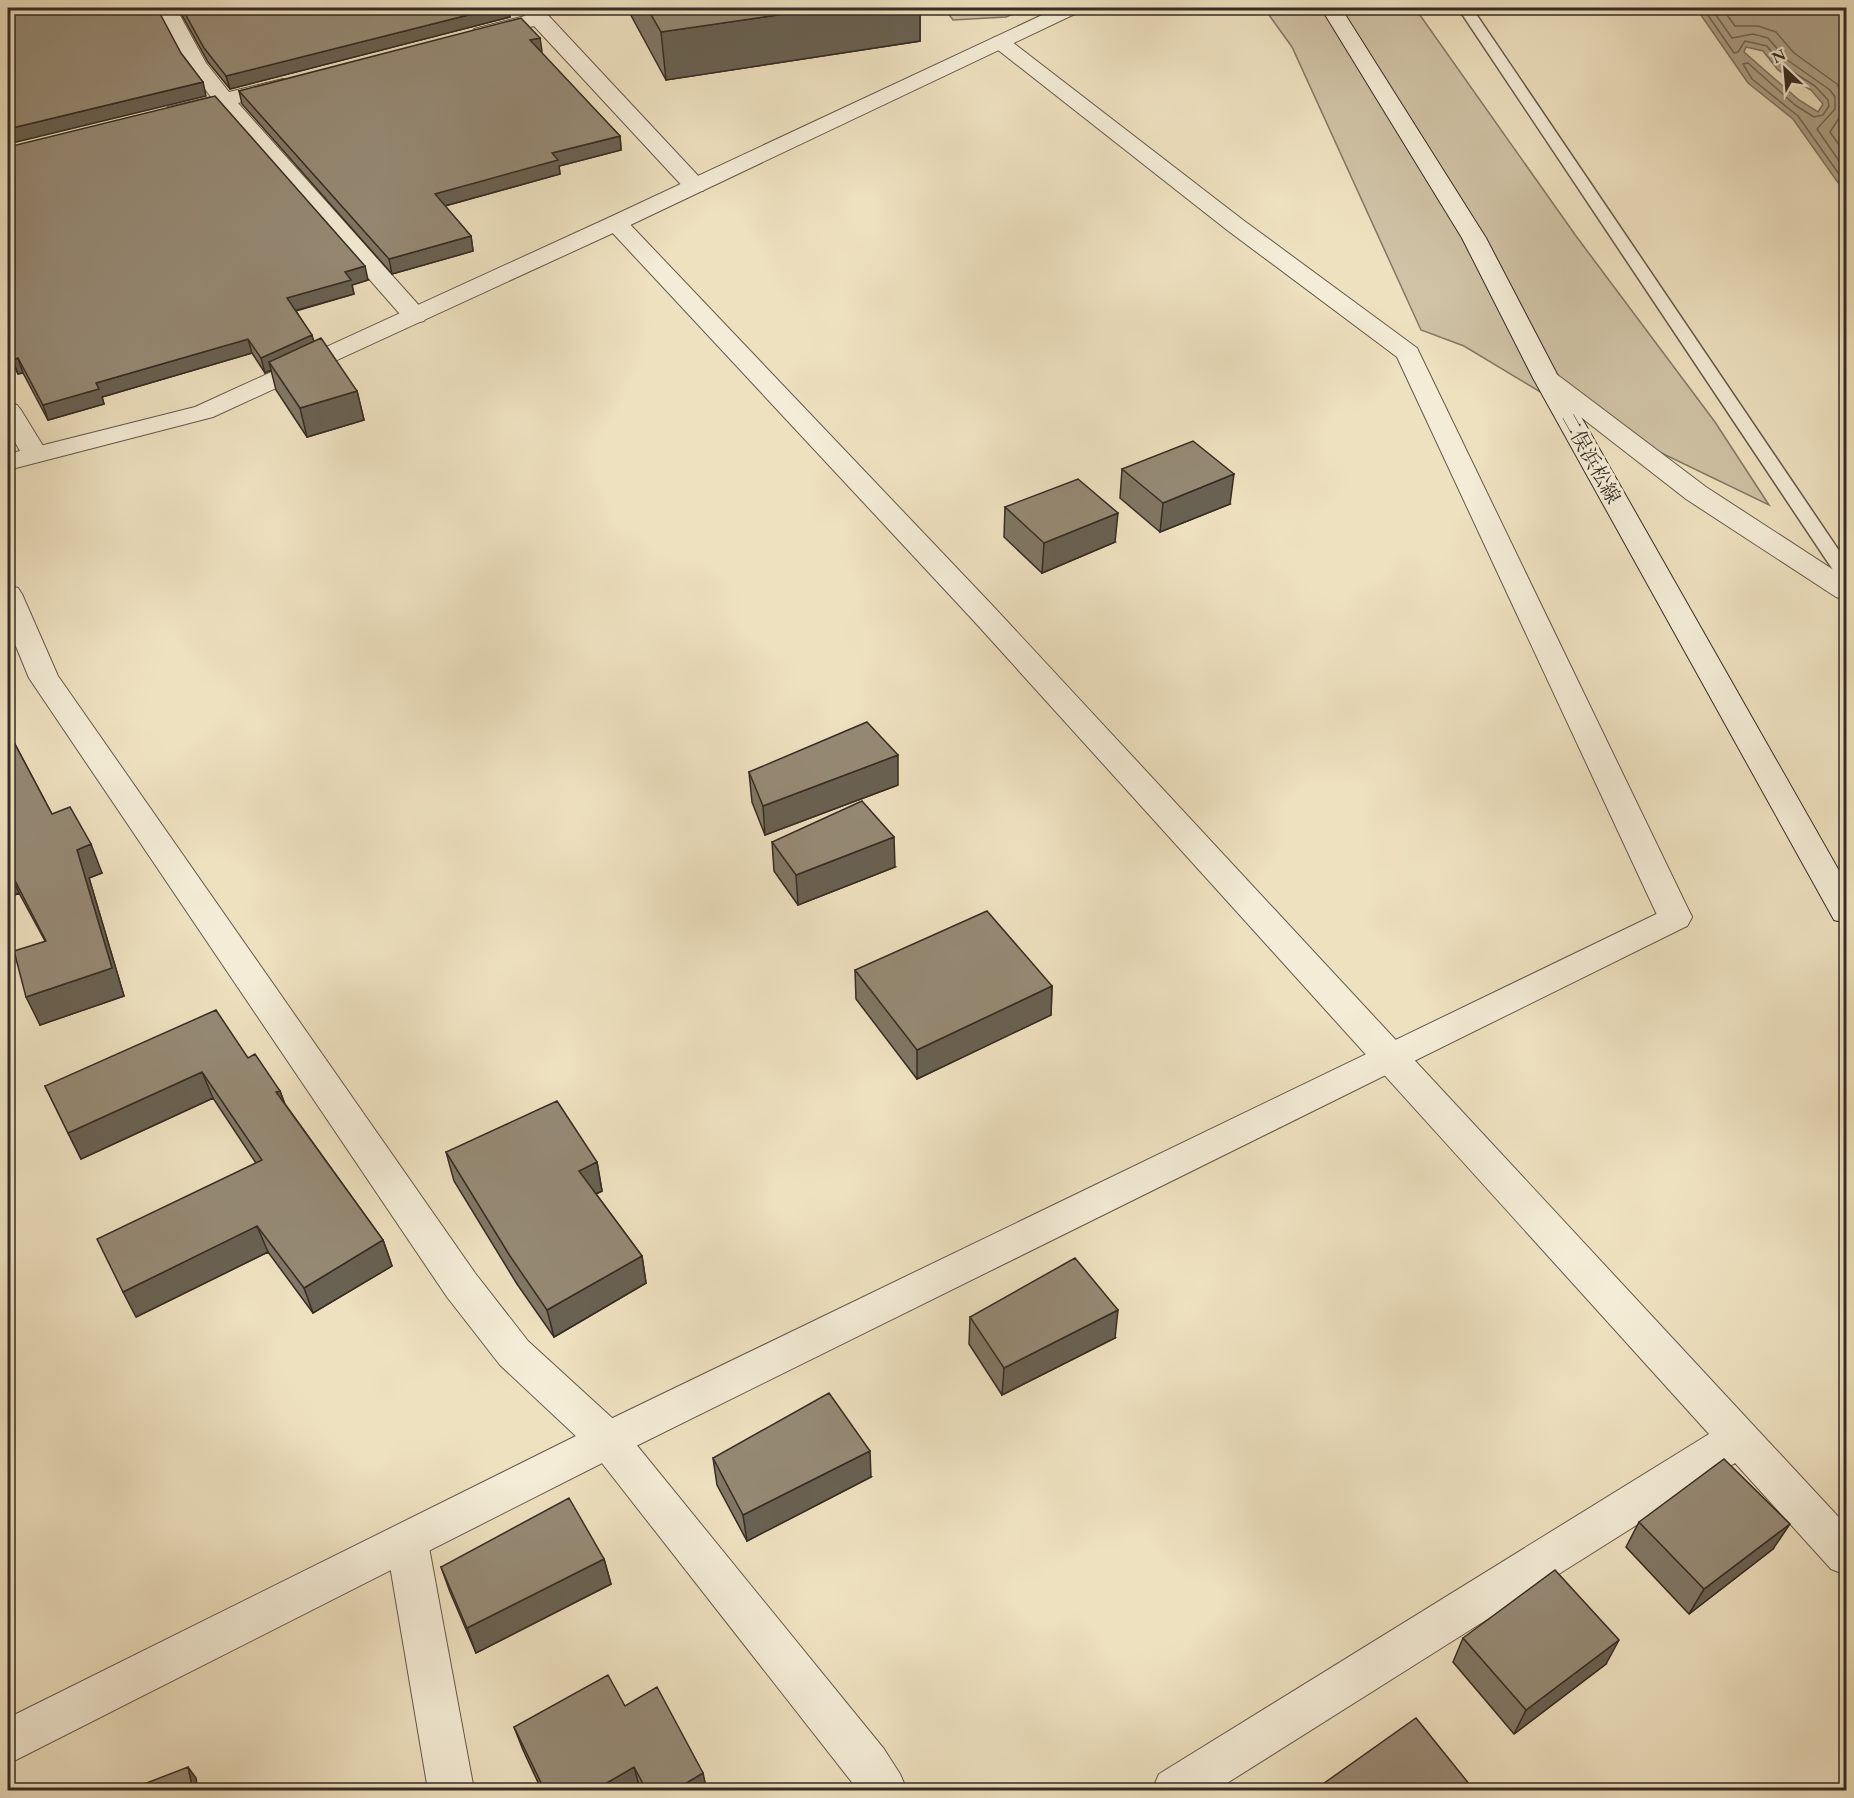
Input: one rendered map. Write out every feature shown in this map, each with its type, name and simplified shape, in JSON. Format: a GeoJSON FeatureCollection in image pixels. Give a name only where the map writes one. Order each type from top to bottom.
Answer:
{"type":"FeatureCollection","features":[{"type":"Feature","properties":{"kind":"street"},"geometry":{"type":"LineString","coordinates":[[166,8],[197,65],[224,100],[415,315]]}},
{"type":"Feature","properties":{"kind":"street"},"geometry":{"type":"LineString","coordinates":[[8,462],[204,412],[616,223],[1071,8]]}},
{"type":"Feature","properties":{"kind":"street","name":"二俣浜松線"},"geometry":{"type":"LineString","coordinates":[[1331,8],[1474,238],[1546,378],[1846,911]]}},
{"type":"Feature","properties":{"kind":"street"},"geometry":{"type":"LineString","coordinates":[[463,38],[535,13],[695,186]]}},
{"type":"Feature","properties":{"kind":"street"},"geometry":{"type":"LineString","coordinates":[[8,1742],[608,1440],[1675,917],[1408,353],[1235,225],[1000,42]]}},
{"type":"Feature","properties":{"kind":"street"},"geometry":{"type":"LineString","coordinates":[[155,117],[300,81]]}},
{"type":"Feature","properties":{"kind":"street"},"geometry":{"type":"LineString","coordinates":[[616,223],[982,612],[1846,1555]]}},
{"type":"Feature","properties":{"kind":"street"},"geometry":{"type":"LineString","coordinates":[[1546,378],[1696,493],[1846,591]]}},
{"type":"Feature","properties":{"kind":"street"},"geometry":{"type":"LineString","coordinates":[[8,410],[35,454]]}},
{"type":"Feature","properties":{"kind":"street"},"geometry":{"type":"LineString","coordinates":[[8,594],[44,678],[461,1285],[514,1353],[608,1440],[868,1765],[884,1791]]}},
{"type":"Feature","properties":{"kind":"street"},"geometry":{"type":"LineString","coordinates":[[1175,1791],[1739,1438]]}},
{"type":"Feature","properties":{"kind":"street"},"geometry":{"type":"LineString","coordinates":[[407,1542],[451,1791]]}},
{"type":"Feature","properties":{"kind":"lane"},"geometry":{"type":"LineString","coordinates":[[1465,8],[1846,575]]}},
{"type":"Feature","properties":{"kind":"shaded area"},"geometry":{"type":"Polygon","coordinates":[[[944,8],[1027,8],[1006,17],[953,20],[944,8]]]}},
{"type":"Feature","properties":{"kind":"shaded area"},"geometry":{"type":"Polygon","coordinates":[[[1264,8],[1415,8],[1576,236],[1715,422],[1769,505],[1562,405],[1464,346],[1421,330],[1292,47],[1264,8]]]}},
{"type":"Feature","properties":{"kind":"water"},"geometry":{"type":"Polygon","coordinates":[[[1696,8],[1846,8],[1846,194],[1793,119],[1748,83],[1696,8]],[[1746,47],[1744,52],[1799,100],[1818,112],[1823,104],[1811,90],[1778,70],[1763,51],[1746,47]]]}},
{"type":"Feature","properties":{"kind":"building"},"geometry":{"type":"Polygon","coordinates":[[[8,8],[157,8],[181,53],[203,82],[8,129],[8,8]]]}},
{"type":"Feature","properties":{"kind":"building"},"geometry":{"type":"Polygon","coordinates":[[[182,8],[496,8],[226,76],[204,48],[182,8]]]}},
{"type":"Feature","properties":{"kind":"building"},"geometry":{"type":"Polygon","coordinates":[[[647,8],[826,8],[661,32],[647,8]]]}},
{"type":"Feature","properties":{"kind":"building"},"geometry":{"type":"Polygon","coordinates":[[[521,18],[540,38],[530,40],[620,136],[552,153],[558,160],[435,194],[471,236],[389,259],[239,91],[521,18]]]}},
{"type":"Feature","properties":{"kind":"building"},"geometry":{"type":"Polygon","coordinates":[[[215,96],[365,266],[345,272],[351,280],[287,298],[312,335],[261,358],[248,339],[96,383],[99,389],[43,405],[18,358],[13,360],[8,350],[8,147],[215,96]]]}},
{"type":"Feature","properties":{"kind":"building"},"geometry":{"type":"Polygon","coordinates":[[[321,338],[357,391],[300,408],[269,362],[321,338]]]}},
{"type":"Feature","properties":{"kind":"building"},"geometry":{"type":"Polygon","coordinates":[[[1193,441],[1234,474],[1163,503],[1122,469],[1193,441]]]}},
{"type":"Feature","properties":{"kind":"building"},"geometry":{"type":"Polygon","coordinates":[[[1078,479],[1118,513],[1044,543],[1005,507],[1078,479]]]}},
{"type":"Feature","properties":{"kind":"building"},"geometry":{"type":"Polygon","coordinates":[[[867,722],[898,755],[763,806],[749,772],[867,722]]]}},
{"type":"Feature","properties":{"kind":"building"},"geometry":{"type":"Polygon","coordinates":[[[8,731],[52,814],[70,807],[91,844],[77,850],[112,968],[26,997],[14,951],[46,941],[8,867],[8,731]]]}},
{"type":"Feature","properties":{"kind":"building"},"geometry":{"type":"Polygon","coordinates":[[[862,801],[894,837],[796,875],[772,842],[862,801]]]}},
{"type":"Feature","properties":{"kind":"building"},"geometry":{"type":"Polygon","coordinates":[[[987,911],[1052,986],[917,1050],[855,970],[987,911]]]}},
{"type":"Feature","properties":{"kind":"building"},"geometry":{"type":"Polygon","coordinates":[[[216,1010],[248,1058],[255,1054],[280,1091],[276,1092],[383,1240],[304,1288],[257,1226],[123,1292],[97,1239],[262,1160],[202,1072],[68,1133],[45,1086],[216,1010]]]}},
{"type":"Feature","properties":{"kind":"building"},"geometry":{"type":"Polygon","coordinates":[[[557,1101],[597,1162],[579,1171],[642,1256],[547,1310],[510,1256],[446,1152],[557,1101]]]}},
{"type":"Feature","properties":{"kind":"building"},"geometry":{"type":"Polygon","coordinates":[[[1075,1258],[1118,1310],[1004,1368],[970,1317],[1075,1258]]]}},
{"type":"Feature","properties":{"kind":"building"},"geometry":{"type":"Polygon","coordinates":[[[829,1393],[870,1451],[743,1515],[713,1458],[829,1393]]]}},
{"type":"Feature","properties":{"kind":"building"},"geometry":{"type":"Polygon","coordinates":[[[1724,1459],[1790,1524],[1704,1589],[1639,1522],[1724,1459]]]}},
{"type":"Feature","properties":{"kind":"building"},"geometry":{"type":"Polygon","coordinates":[[[569,1498],[604,1559],[467,1628],[441,1567],[569,1498]]]}},
{"type":"Feature","properties":{"kind":"building"},"geometry":{"type":"Polygon","coordinates":[[[1555,1570],[1619,1640],[1526,1710],[1463,1638],[1555,1570]]]}},
{"type":"Feature","properties":{"kind":"building"},"geometry":{"type":"Polygon","coordinates":[[[608,1675],[625,1706],[657,1687],[703,1773],[673,1791],[647,1791],[634,1767],[593,1791],[545,1791],[514,1727],[608,1675]]]}},
{"type":"Feature","properties":{"kind":"building"},"geometry":{"type":"Polygon","coordinates":[[[1416,1718],[1474,1790],[1313,1791],[1416,1718]]]}},
{"type":"Feature","properties":{"kind":"building"},"geometry":{"type":"Polygon","coordinates":[[[188,1767],[193,1791],[126,1791],[188,1767]]]}}]}
